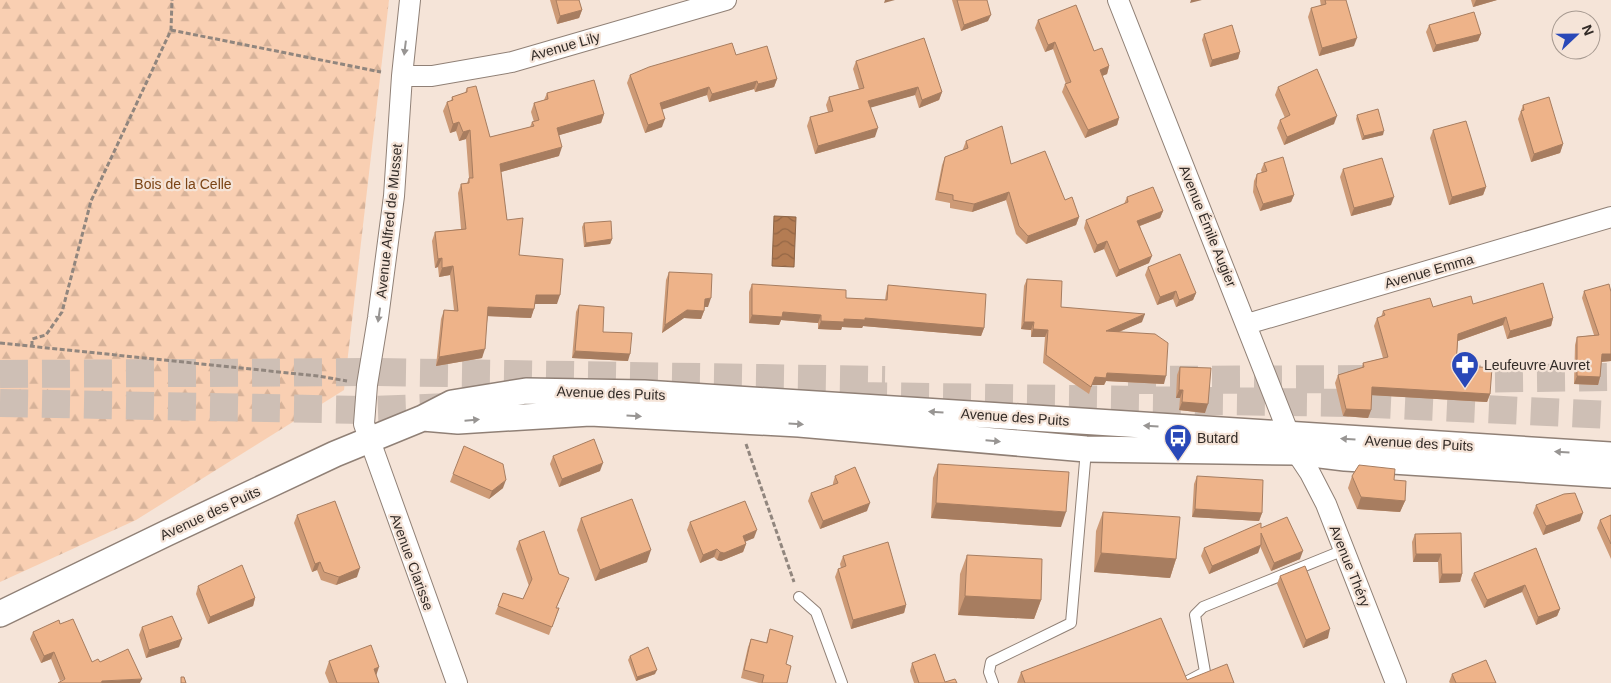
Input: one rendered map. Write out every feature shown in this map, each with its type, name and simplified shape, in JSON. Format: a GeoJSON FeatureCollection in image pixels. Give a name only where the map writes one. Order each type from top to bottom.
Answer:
{"type":"FeatureCollection","features":[{"type":"Feature","properties":{"kind":"street","name":"Avenue Alfred de Musset"},"geometry":{"type":"LineString","coordinates":[[368,440],[364,424],[367,385],[394,196],[402,76],[410,0]]}},
{"type":"Feature","properties":{"kind":"street","name":"Avenue Lily"},"geometry":{"type":"LineString","coordinates":[[402,76],[432,76],[512,62],[726,0]]}},
{"type":"Feature","properties":{"kind":"street","name":"Avenue Émile Augier"},"geometry":{"type":"LineString","coordinates":[[1118,0],[1247,324],[1292,443]]}},
{"type":"Feature","properties":{"kind":"street","name":"Avenue Emma"},"geometry":{"type":"LineString","coordinates":[[1247,324],[1611,217]]}},
{"type":"Feature","properties":{"kind":"street","name":"Avenue des Puits"},"geometry":{"type":"LineString","coordinates":[[0,614],[167,533],[368,440],[423,418],[452,403],[526,391],[644,393],[1292,443],[1611,455]]}},
{"type":"Feature","properties":{"kind":"street","name":"Avenue des Puits"},"geometry":{"type":"LineString","coordinates":[[423,418],[458,421],[590,413],[799,424],[1086,449],[1292,443],[1345,458],[1611,475]]}},
{"type":"Feature","properties":{"kind":"street","name":"Avenue Clarisse"},"geometry":{"type":"LineString","coordinates":[[368,440],[458,683]]}},
{"type":"Feature","properties":{"kind":"street","name":"Avenue Théry"},"geometry":{"type":"LineString","coordinates":[[1292,443],[1326,504],[1396,683]]}},
{"type":"Feature","properties":{"kind":"lane"},"geometry":{"type":"LineString","coordinates":[[993,683],[988,672],[991,662],[1071,623],[1086,449]]}},
{"type":"Feature","properties":{"kind":"lane"},"geometry":{"type":"LineString","coordinates":[[1184,683],[1205,672],[1195,615],[1203,607],[1344,550]]}},
{"type":"Feature","properties":{"kind":"lane"},"geometry":{"type":"LineString","coordinates":[[799,597],[816,612],[842,683]]}},
{"type":"Feature","properties":{"kind":"path"},"geometry":{"type":"LineString","coordinates":[[32,346],[32,339],[46,334],[62,312],[91,201],[171,30],[172,0]]}},
{"type":"Feature","properties":{"kind":"path"},"geometry":{"type":"LineString","coordinates":[[171,30],[402,76]]}},
{"type":"Feature","properties":{"kind":"path"},"geometry":{"type":"LineString","coordinates":[[0,343],[318,376],[367,385]]}},
{"type":"Feature","properties":{"kind":"path"},"geometry":{"type":"LineString","coordinates":[[744,439],[799,597]]}},
{"type":"Feature","properties":{"kind":"green space","name":"Bois de la Celle"},"geometry":{"type":"Polygon","coordinates":[[[0,0],[389,0],[344,390],[136,520],[0,582],[0,0]]]}},
{"type":"Feature","properties":{"kind":"water"},"geometry":{"type":"Polygon","coordinates":[[[774,216],[796,217],[794,267],[772,266],[774,216]]]}},
{"type":"Feature","properties":{"kind":"building"},"geometry":{"type":"Polygon","coordinates":[[[556,0],[579,0],[582,10],[560,16],[556,0]]]}},
{"type":"Feature","properties":{"kind":"building"},"geometry":{"type":"Polygon","coordinates":[[[957,0],[987,0],[991,15],[964,25],[957,0]]]}},
{"type":"Feature","properties":{"kind":"building"},"geometry":{"type":"Polygon","coordinates":[[[1325,0],[1346,0],[1357,38],[1322,48],[1311,8],[1326,4],[1325,0]]]}},
{"type":"Feature","properties":{"kind":"building"},"geometry":{"type":"Polygon","coordinates":[[[1076,5],[1094,51],[1102,48],[1109,66],[1100,70],[1119,118],[1088,130],[1065,84],[1071,82],[1055,42],[1048,45],[1038,20],[1076,5]]]}},
{"type":"Feature","properties":{"kind":"building"},"geometry":{"type":"Polygon","coordinates":[[[1474,12],[1481,34],[1436,45],[1429,25],[1474,12]]]}},
{"type":"Feature","properties":{"kind":"building"},"geometry":{"type":"Polygon","coordinates":[[[1232,25],[1240,52],[1212,60],[1204,34],[1232,25]]]}},
{"type":"Feature","properties":{"kind":"building"},"geometry":{"type":"Polygon","coordinates":[[[924,38],[942,92],[922,100],[918,87],[868,101],[878,128],[818,146],[810,117],[833,111],[829,97],[864,88],[856,61],[924,38]]]}},
{"type":"Feature","properties":{"kind":"building"},"geometry":{"type":"Polygon","coordinates":[[[732,43],[736,55],[767,46],[777,79],[758,84],[757,81],[712,94],[709,87],[660,103],[665,119],[648,125],[630,75],[649,67],[732,43]]]}},
{"type":"Feature","properties":{"kind":"building"},"geometry":{"type":"Polygon","coordinates":[[[1317,69],[1337,116],[1287,137],[1280,120],[1290,115],[1278,87],[1317,69]]]}},
{"type":"Feature","properties":{"kind":"building"},"geometry":{"type":"Polygon","coordinates":[[[594,80],[604,114],[557,128],[562,147],[500,164],[507,220],[523,218],[519,255],[563,259],[560,295],[536,295],[534,309],[488,307],[485,349],[439,357],[444,310],[458,311],[453,266],[442,268],[442,258],[438,259],[435,232],[466,229],[461,184],[469,183],[469,178],[473,178],[470,130],[463,132],[459,122],[453,124],[447,102],[453,100],[452,97],[467,92],[467,88],[476,86],[490,137],[534,126],[532,122],[539,120],[534,103],[548,99],[547,93],[594,80]]]}},
{"type":"Feature","properties":{"kind":"building"},"geometry":{"type":"Polygon","coordinates":[[[1549,97],[1563,144],[1534,154],[1521,111],[1524,110],[1523,105],[1549,97]]]}},
{"type":"Feature","properties":{"kind":"building"},"geometry":{"type":"Polygon","coordinates":[[[1378,109],[1384,131],[1364,136],[1357,115],[1378,109]]]}},
{"type":"Feature","properties":{"kind":"building"},"geometry":{"type":"Polygon","coordinates":[[[1466,121],[1486,187],[1452,197],[1433,130],[1466,121]]]}},
{"type":"Feature","properties":{"kind":"building"},"geometry":{"type":"Polygon","coordinates":[[[1002,126],[1011,164],[1045,151],[1065,200],[1072,197],[1079,217],[1028,236],[1019,226],[1009,192],[974,204],[953,200],[953,195],[938,192],[945,157],[968,148],[966,141],[1002,126]]]}},
{"type":"Feature","properties":{"kind":"building"},"geometry":{"type":"Polygon","coordinates":[[[1283,157],[1294,195],[1263,204],[1256,185],[1257,174],[1267,171],[1264,163],[1283,157]]]}},
{"type":"Feature","properties":{"kind":"building"},"geometry":{"type":"Polygon","coordinates":[[[1382,158],[1394,197],[1354,208],[1343,169],[1382,158]]]}},
{"type":"Feature","properties":{"kind":"building"},"geometry":{"type":"Polygon","coordinates":[[[1153,187],[1163,211],[1137,221],[1152,256],[1119,270],[1107,241],[1097,245],[1086,220],[1128,202],[1127,197],[1153,187]]]}},
{"type":"Feature","properties":{"kind":"building"},"geometry":{"type":"Polygon","coordinates":[[[611,221],[612,239],[586,243],[584,223],[611,221]]]}},
{"type":"Feature","properties":{"kind":"building"},"geometry":{"type":"Polygon","coordinates":[[[1180,254],[1196,293],[1179,300],[1176,291],[1160,297],[1148,267],[1180,254]]]}},
{"type":"Feature","properties":{"kind":"building"},"geometry":{"type":"Polygon","coordinates":[[[669,272],[712,274],[711,298],[705,299],[704,311],[687,310],[665,325],[669,272]]]}},
{"type":"Feature","properties":{"kind":"building"},"geometry":{"type":"Polygon","coordinates":[[[1027,279],[1062,281],[1061,307],[1145,314],[1106,331],[1155,334],[1168,343],[1166,376],[1107,373],[1106,378],[1095,377],[1091,387],[1046,355],[1048,330],[1033,329],[1034,322],[1024,322],[1027,279]]]}},
{"type":"Feature","properties":{"kind":"building"},"geometry":{"type":"Polygon","coordinates":[[[1543,283],[1553,318],[1510,331],[1506,317],[1458,334],[1456,365],[1492,368],[1490,394],[1372,387],[1371,410],[1346,409],[1338,375],[1364,367],[1363,363],[1388,357],[1377,318],[1385,315],[1383,311],[1430,298],[1433,307],[1471,296],[1473,304],[1543,283]]]}},
{"type":"Feature","properties":{"kind":"building"},"geometry":{"type":"Polygon","coordinates":[[[752,284],[846,290],[846,298],[887,300],[888,285],[986,294],[984,328],[865,318],[865,320],[844,319],[844,322],[821,321],[821,315],[783,312],[782,317],[752,315],[752,284]]]}},
{"type":"Feature","properties":{"kind":"building"},"geometry":{"type":"Polygon","coordinates":[[[1609,284],[1611,292],[1611,354],[1602,354],[1600,377],[1577,376],[1577,337],[1599,335],[1584,291],[1609,284]]]}},
{"type":"Feature","properties":{"kind":"building"},"geometry":{"type":"Polygon","coordinates":[[[579,305],[604,307],[603,332],[632,333],[630,354],[575,351],[579,305]]]}},
{"type":"Feature","properties":{"kind":"building"},"geometry":{"type":"Polygon","coordinates":[[[1180,367],[1211,368],[1208,404],[1182,402],[1183,390],[1179,390],[1180,367]]]}},
{"type":"Feature","properties":{"kind":"building"},"geometry":{"type":"Polygon","coordinates":[[[594,439],[603,463],[562,479],[553,456],[594,439]]]}},
{"type":"Feature","properties":{"kind":"building"},"geometry":{"type":"Polygon","coordinates":[[[464,446],[503,464],[506,480],[492,491],[453,474],[464,446]]]}},
{"type":"Feature","properties":{"kind":"building"},"geometry":{"type":"Polygon","coordinates":[[[938,464],[1069,472],[1066,512],[936,503],[938,464]]]}},
{"type":"Feature","properties":{"kind":"building"},"geometry":{"type":"Polygon","coordinates":[[[1359,465],[1395,469],[1394,480],[1406,481],[1405,501],[1361,497],[1352,476],[1359,465]]]}},
{"type":"Feature","properties":{"kind":"building"},"geometry":{"type":"Polygon","coordinates":[[[855,467],[870,503],[823,521],[811,493],[838,483],[835,476],[855,467]]]}},
{"type":"Feature","properties":{"kind":"building"},"geometry":{"type":"Polygon","coordinates":[[[1197,476],[1263,480],[1262,513],[1195,509],[1197,476]]]}},
{"type":"Feature","properties":{"kind":"building"},"geometry":{"type":"Polygon","coordinates":[[[1575,493],[1583,513],[1546,526],[1536,505],[1564,494],[1575,493]]]}},
{"type":"Feature","properties":{"kind":"building"},"geometry":{"type":"Polygon","coordinates":[[[632,499],[651,550],[600,570],[581,518],[632,499]]]}},
{"type":"Feature","properties":{"kind":"building"},"geometry":{"type":"Polygon","coordinates":[[[335,501],[360,568],[339,577],[324,572],[320,562],[315,564],[297,515],[335,501]]]}},
{"type":"Feature","properties":{"kind":"building"},"geometry":{"type":"Polygon","coordinates":[[[745,501],[757,530],[743,536],[746,544],[724,553],[717,549],[703,555],[690,522],[745,501]]]}},
{"type":"Feature","properties":{"kind":"building"},"geometry":{"type":"Polygon","coordinates":[[[1103,512],[1180,517],[1176,559],[1101,553],[1103,512]]]}},
{"type":"Feature","properties":{"kind":"building"},"geometry":{"type":"Polygon","coordinates":[[[1611,515],[1611,544],[1600,520],[1611,515]]]}},
{"type":"Feature","properties":{"kind":"building"},"geometry":{"type":"Polygon","coordinates":[[[1287,517],[1303,551],[1274,563],[1261,533],[1261,545],[1212,566],[1204,548],[1261,523],[1261,528],[1287,517]]]}},
{"type":"Feature","properties":{"kind":"building"},"geometry":{"type":"Polygon","coordinates":[[[544,531],[559,574],[569,578],[556,608],[559,608],[552,627],[498,606],[503,593],[523,599],[532,579],[519,541],[544,531]]]}},
{"type":"Feature","properties":{"kind":"building"},"geometry":{"type":"Polygon","coordinates":[[[1461,533],[1462,574],[1442,574],[1441,554],[1416,554],[1415,534],[1461,533]]]}},
{"type":"Feature","properties":{"kind":"building"},"geometry":{"type":"Polygon","coordinates":[[[888,542],[906,605],[853,620],[838,569],[846,566],[843,556],[888,542]]]}},
{"type":"Feature","properties":{"kind":"building"},"geometry":{"type":"Polygon","coordinates":[[[1536,548],[1560,609],[1538,617],[1525,585],[1487,600],[1474,573],[1536,548]]]}},
{"type":"Feature","properties":{"kind":"building"},"geometry":{"type":"Polygon","coordinates":[[[967,555],[1042,559],[1041,600],[965,596],[967,555]]]}},
{"type":"Feature","properties":{"kind":"building"},"geometry":{"type":"Polygon","coordinates":[[[242,565],[255,598],[210,617],[198,586],[242,565]]]}},
{"type":"Feature","properties":{"kind":"building"},"geometry":{"type":"Polygon","coordinates":[[[1305,566],[1330,629],[1306,640],[1280,576],[1305,566]]]}},
{"type":"Feature","properties":{"kind":"building"},"geometry":{"type":"Polygon","coordinates":[[[172,616],[182,639],[149,650],[142,627],[172,616]]]}},
{"type":"Feature","properties":{"kind":"building"},"geometry":{"type":"Polygon","coordinates":[[[1161,618],[1187,680],[1227,664],[1234,683],[1025,683],[1021,672],[1161,618]]]}},
{"type":"Feature","properties":{"kind":"building"},"geometry":{"type":"Polygon","coordinates":[[[73,619],[92,662],[98,659],[100,662],[128,649],[142,679],[102,681],[101,683],[58,683],[65,679],[54,652],[44,656],[33,632],[59,620],[60,624],[73,619]]]}},
{"type":"Feature","properties":{"kind":"building"},"geometry":{"type":"Polygon","coordinates":[[[770,629],[793,636],[786,664],[791,666],[787,683],[762,683],[764,675],[744,670],[751,639],[767,643],[770,629]]]}},
{"type":"Feature","properties":{"kind":"building"},"geometry":{"type":"Polygon","coordinates":[[[371,645],[379,667],[374,669],[379,683],[337,683],[329,661],[371,645]]]}},
{"type":"Feature","properties":{"kind":"building"},"geometry":{"type":"Polygon","coordinates":[[[648,647],[657,670],[637,677],[630,656],[648,647]]]}},
{"type":"Feature","properties":{"kind":"building"},"geometry":{"type":"Polygon","coordinates":[[[935,654],[945,682],[955,679],[957,683],[919,683],[912,663],[935,654]]]}},
{"type":"Feature","properties":{"kind":"building"},"geometry":{"type":"Polygon","coordinates":[[[1486,660],[1496,683],[1456,683],[1452,674],[1486,660]]]}},
{"type":"Feature","properties":{"kind":"building"},"geometry":{"type":"Polygon","coordinates":[[[181,677],[184,677],[186,683],[181,683],[181,677]]]}},
{"type":"Feature","properties":{"kind":"tunnel"},"geometry":{"type":"LineString","coordinates":[[0,374],[377,372],[885,380]]}},
{"type":"Feature","properties":{"kind":"tunnel"},"geometry":{"type":"LineString","coordinates":[[1453,379],[1611,377]]}},
{"type":"Feature","properties":{"kind":"tunnel"},"geometry":{"type":"LineString","coordinates":[[1128,380],[1375,379]]}},
{"type":"Feature","properties":{"kind":"tunnel"},"geometry":{"type":"LineString","coordinates":[[859,396],[1352,403],[1611,415]]}},
{"type":"Feature","properties":{"kind":"tunnel"},"geometry":{"type":"LineString","coordinates":[[0,403],[368,410],[451,407]]}},
{"type":"Feature","properties":{"kind":"place","name":"Leufeuvre Auvret"},"geometry":{"type":"Point","coordinates":[1465,389]}},
{"type":"Feature","properties":{"kind":"place","name":"Butard"},"geometry":{"type":"Point","coordinates":[1178,462]}}]}
